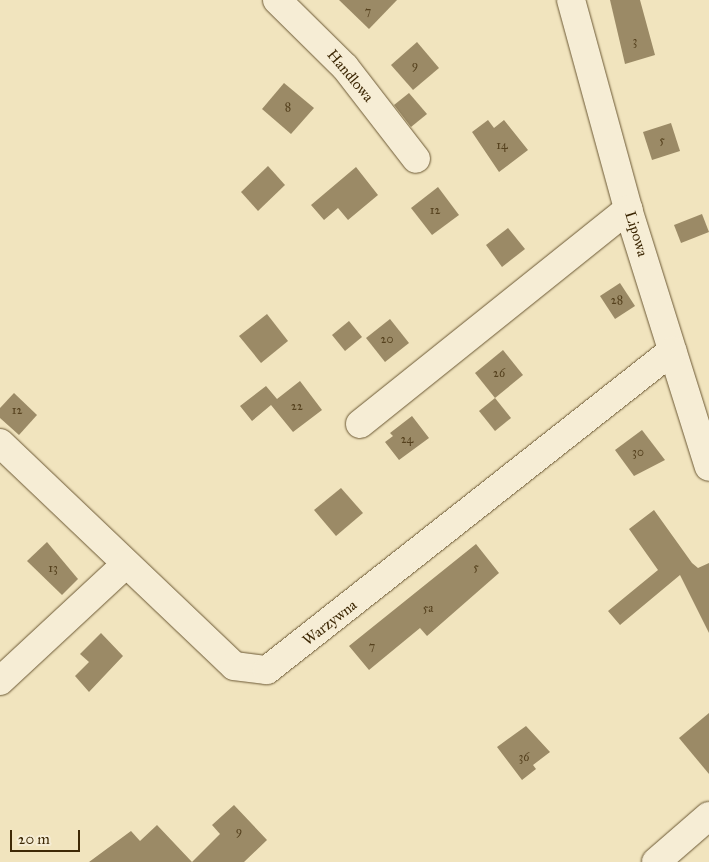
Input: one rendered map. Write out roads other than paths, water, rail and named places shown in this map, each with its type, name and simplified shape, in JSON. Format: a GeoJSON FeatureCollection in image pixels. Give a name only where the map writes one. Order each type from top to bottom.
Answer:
{"type":"FeatureCollection","features":[{"type":"Feature","properties":{"kind":"street","name":"Handlowa"},"geometry":{"type":"LineString","coordinates":[[277,0],[345,67],[416,159]]}},
{"type":"Feature","properties":{"kind":"street","name":"Lipowa"},"geometry":{"type":"LineString","coordinates":[[571,0],[628,208],[709,466]]}},
{"type":"Feature","properties":{"kind":"street"},"geometry":{"type":"LineString","coordinates":[[360,424],[628,208]]}},
{"type":"Feature","properties":{"kind":"street","name":"Warzywna"},"geometry":{"type":"LineString","coordinates":[[0,443],[234,666],[267,670],[672,351]]}},
{"type":"Feature","properties":{"kind":"street"},"geometry":{"type":"LineString","coordinates":[[0,681],[126,564]]}},
{"type":"Feature","properties":{"kind":"street"},"geometry":{"type":"LineString","coordinates":[[656,862],[709,816]]}}]}
